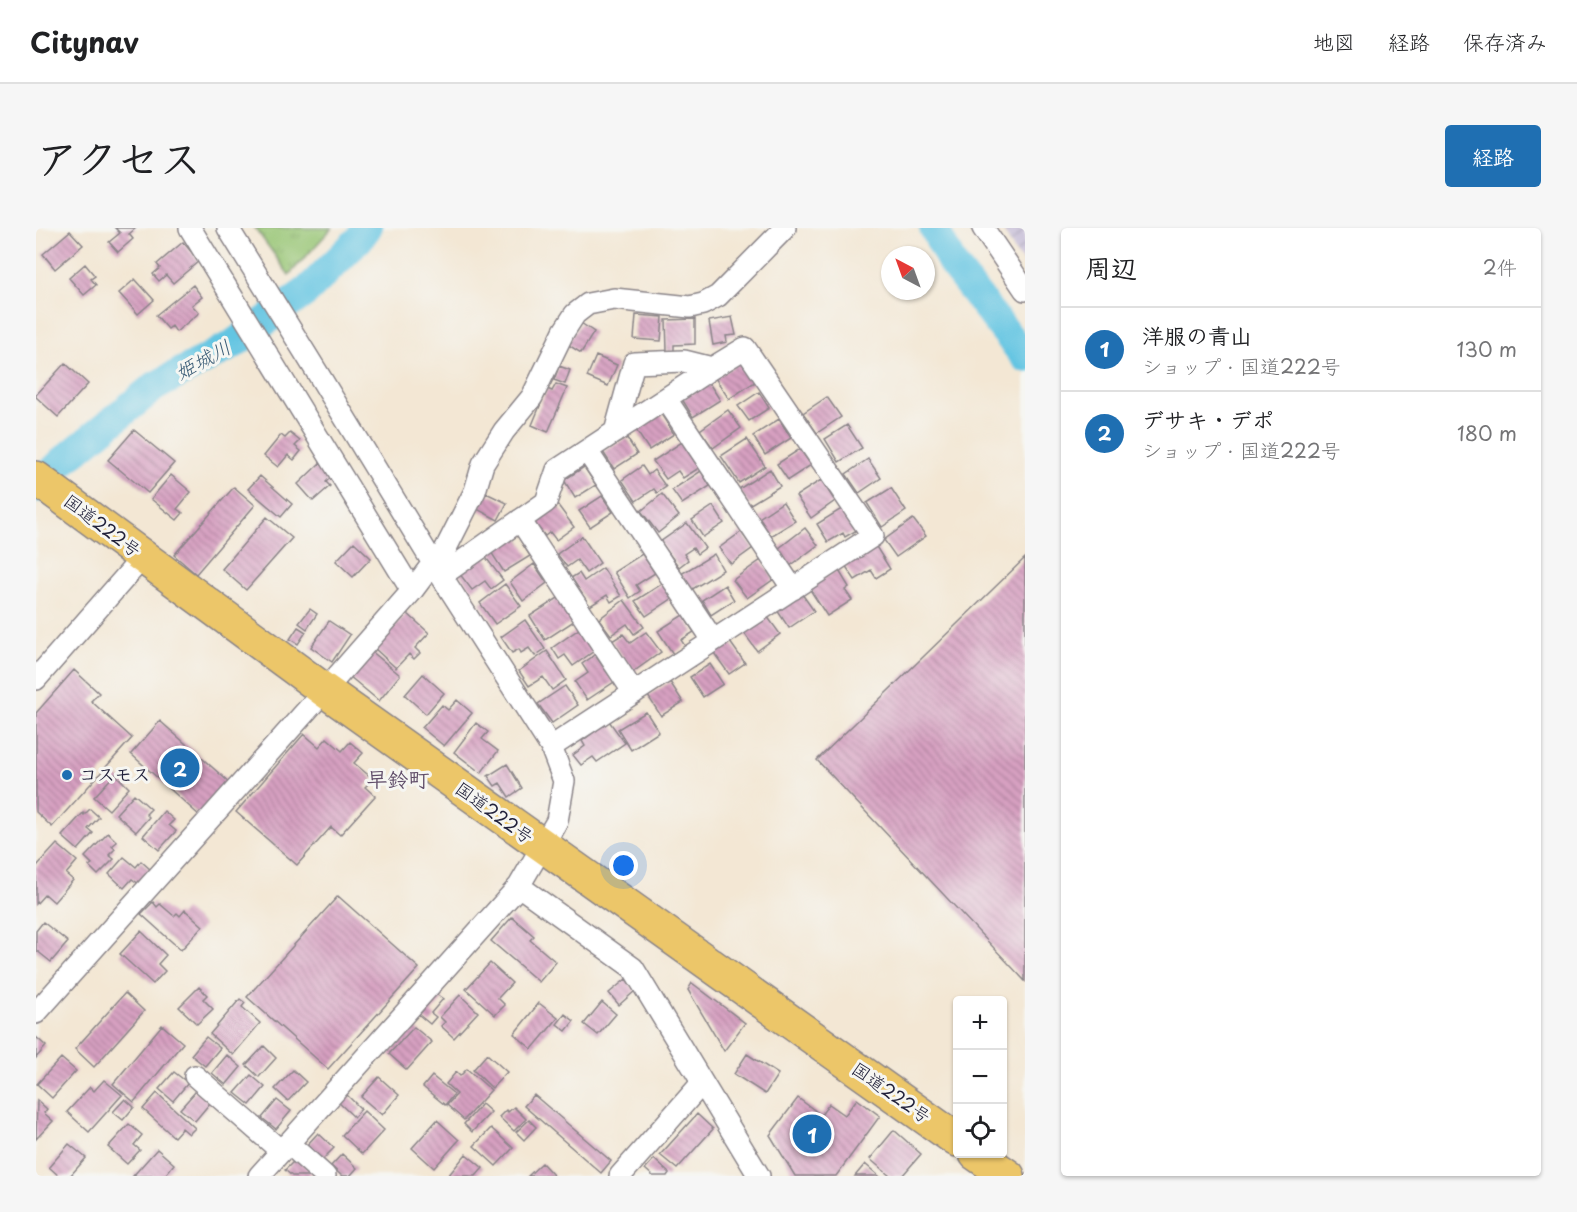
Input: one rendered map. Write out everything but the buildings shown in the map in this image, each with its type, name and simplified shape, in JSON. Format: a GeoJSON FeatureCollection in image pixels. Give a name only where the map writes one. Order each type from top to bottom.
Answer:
{"type":"FeatureCollection","features":[{"type":"Feature","properties":{"kind":"highway","name":"国道222号"},"geometry":{"type":"LineString","coordinates":[[46,485],[542,847],[953,1137]]}},
{"type":"Feature","properties":{"kind":"highway"},"geometry":{"type":"LineString","coordinates":[[982,1158],[1008,1176]]}},
{"type":"Feature","properties":{"kind":"street"},"geometry":{"type":"LineString","coordinates":[[190,228],[412,591]]}},
{"type":"Feature","properties":{"kind":"street"},"geometry":{"type":"LineString","coordinates":[[228,228],[437,569],[551,747],[564,781],[557,821],[519,886],[259,1176]]}},
{"type":"Feature","properties":{"kind":"street"},"geometry":{"type":"LineString","coordinates":[[437,569],[475,490],[483,464],[504,431],[532,397],[564,331],[575,314],[588,304],[614,299],[690,307],[703,304],[718,296],[784,228]]}},
{"type":"Feature","properties":{"kind":"street"},"geometry":{"type":"LineString","coordinates":[[983,228],[1025,290]]}},
{"type":"Feature","properties":{"kind":"street"},"geometry":{"type":"LineString","coordinates":[[36,1013],[412,591],[437,569],[520,520],[546,501],[557,470],[745,348],[873,536],[551,747]]}},
{"type":"Feature","properties":{"kind":"street"},"geometry":{"type":"LineString","coordinates":[[615,432],[634,363],[684,361],[712,368]]}},
{"type":"Feature","properties":{"kind":"street"},"geometry":{"type":"LineString","coordinates":[[666,399],[793,589]]}},
{"type":"Feature","properties":{"kind":"street"},"geometry":{"type":"LineString","coordinates":[[587,451],[713,640]]}},
{"type":"Feature","properties":{"kind":"street"},"geometry":{"type":"LineString","coordinates":[[520,520],[634,693]]}},
{"type":"Feature","properties":{"kind":"street"},"geometry":{"type":"LineString","coordinates":[[36,679],[143,557]]}},
{"type":"Feature","properties":{"kind":"street"},"geometry":{"type":"LineString","coordinates":[[519,886],[633,968],[759,1176]]}},
{"type":"Feature","properties":{"kind":"street"},"geometry":{"type":"LineString","coordinates":[[195,1076],[325,1176]]}},
{"type":"Feature","properties":{"kind":"street"},"geometry":{"type":"LineString","coordinates":[[620,1176],[702,1083]]}},
{"type":"Feature","properties":{"kind":"shaded area"},"geometry":{"type":"Polygon","coordinates":[[[1002,228],[1025,228],[1025,264],[1016,254],[1002,228]]]}},
{"type":"Feature","properties":{"kind":"green space"},"geometry":{"type":"Polygon","coordinates":[[[255,228],[332,228],[289,275],[255,228]]]}},
{"type":"Feature","properties":{"kind":"waterway","name":"姫城川"},"geometry":{"type":"LineString","coordinates":[[36,488],[62,462],[154,387],[232,345],[307,291],[367,228]]}},
{"type":"Feature","properties":{"kind":"waterway"},"geometry":{"type":"LineString","coordinates":[[934,228],[953,265],[1025,357]]}},
{"type":"Feature","properties":{"kind":"place","name":"デサキ・デポ"},"geometry":{"type":"Point","coordinates":[180,768]}},
{"type":"Feature","properties":{"kind":"place","name":"コスモス"},"geometry":{"type":"Point","coordinates":[67,775]}},
{"type":"Feature","properties":{"kind":"place","name":"洋服の青山"},"geometry":{"type":"Point","coordinates":[812,1134]}},
{"type":"Feature","properties":{"kind":"district","name":"早鈴町"},"geometry":{"type":"Point","coordinates":[398,780]}}]}
